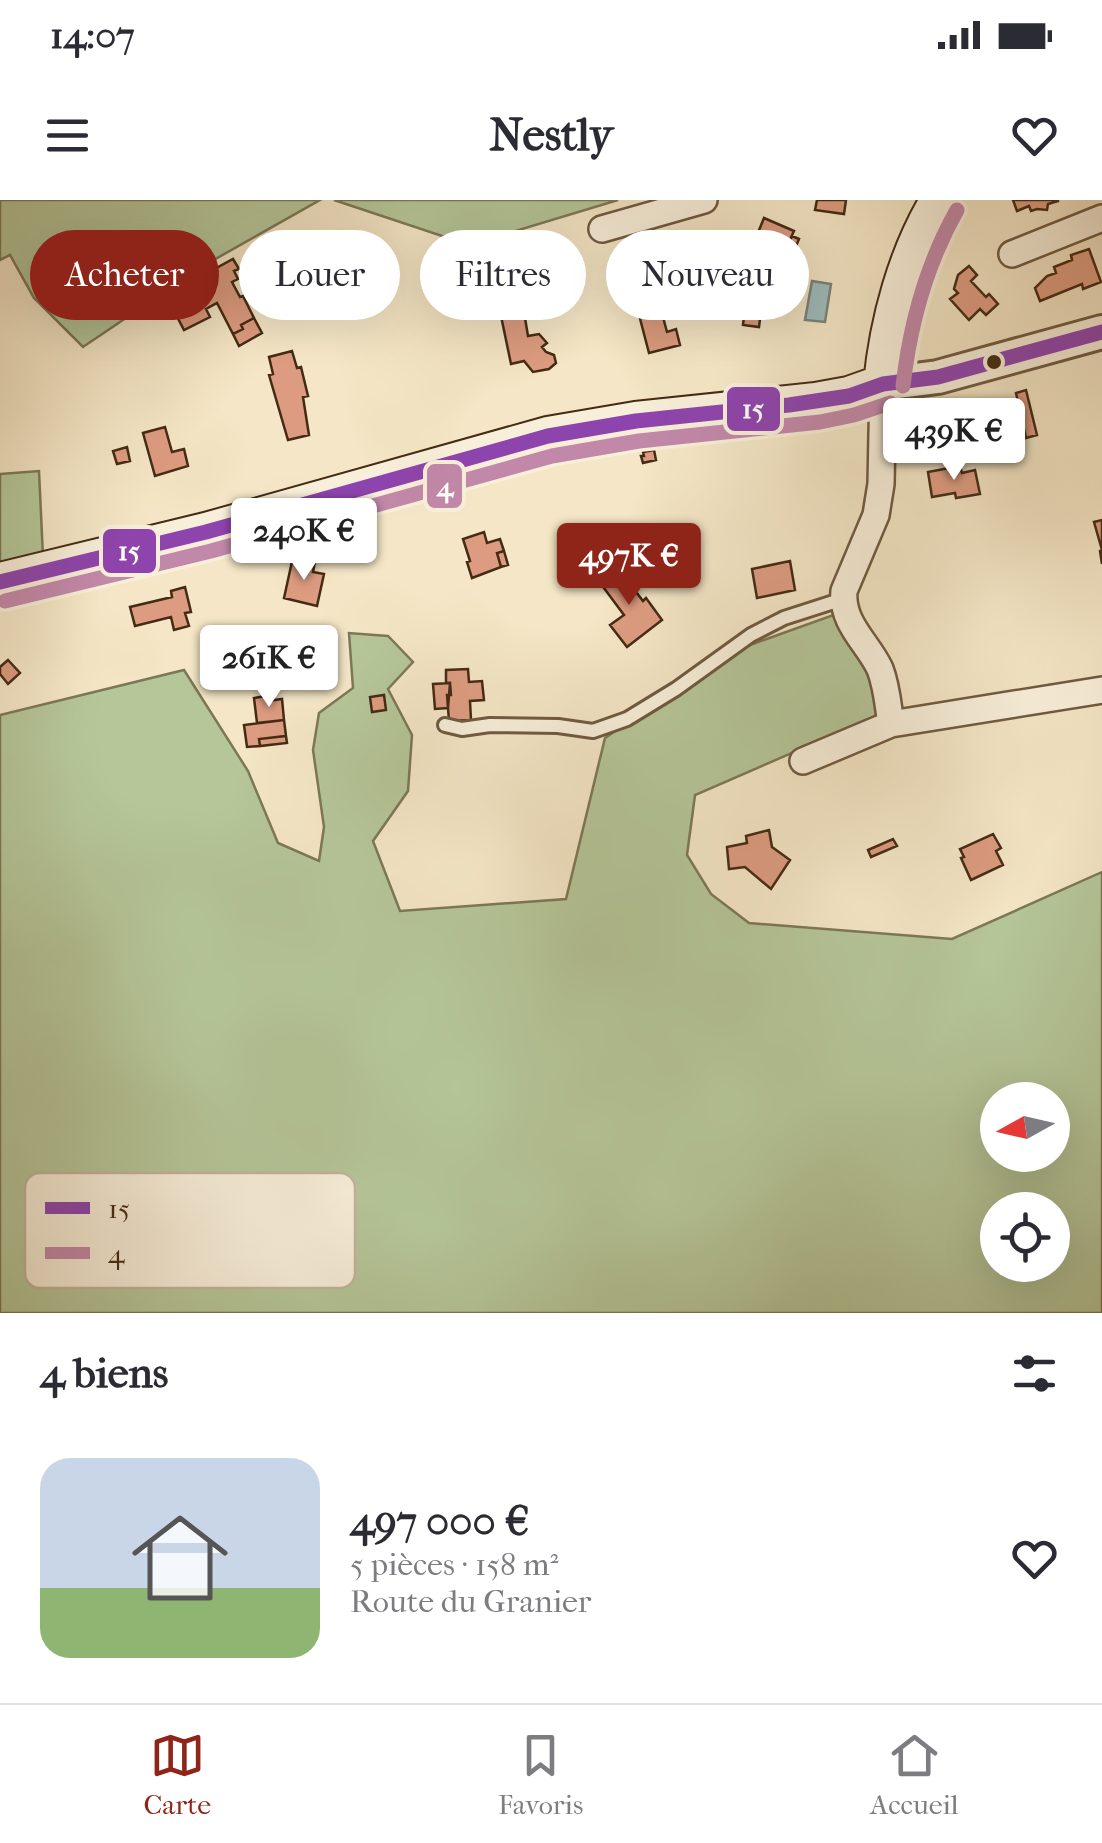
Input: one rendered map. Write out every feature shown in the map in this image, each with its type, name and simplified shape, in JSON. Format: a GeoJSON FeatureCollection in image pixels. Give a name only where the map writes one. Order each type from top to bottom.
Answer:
{"type":"FeatureCollection","features":[{"type":"Feature","properties":{"kind":"main road"},"geometry":{"type":"LineString","coordinates":[[0,582],[206,532],[548,436],[636,420],[816,402],[883,384],[892,323],[904,283],[918,242],[940,200]]}},
{"type":"Feature","properties":{"kind":"street"},"geometry":{"type":"LineString","coordinates":[[602,229],[704,200]]}},
{"type":"Feature","properties":{"kind":"street"},"geometry":{"type":"LineString","coordinates":[[1012,254],[1102,218]]}},
{"type":"Feature","properties":{"kind":"street"},"geometry":{"type":"LineString","coordinates":[[891,724],[880,670],[847,617],[843,599],[876,515],[882,484],[883,384],[938,377],[1102,332]]}},
{"type":"Feature","properties":{"kind":"street"},"geometry":{"type":"LineString","coordinates":[[803,761],[891,724],[1102,690]]}},
{"type":"Feature","properties":{"kind":"lane"},"geometry":{"type":"LineString","coordinates":[[446,725],[462,729],[490,725],[593,730],[627,719],[751,634],[784,618],[843,599]]}},
{"type":"Feature","properties":{"kind":"green space"},"geometry":{"type":"Polygon","coordinates":[[[0,200],[320,200],[267,230],[239,230],[239,246],[219,257],[219,230],[30,230],[30,291],[10,255],[0,260],[0,200]]]}},
{"type":"Feature","properties":{"kind":"green space"},"geometry":{"type":"Polygon","coordinates":[[[334,200],[618,200],[519,230],[424,230],[334,200]]]}},
{"type":"Feature","properties":{"kind":"green space"},"geometry":{"type":"Polygon","coordinates":[[[56,320],[123,320],[83,347],[56,320]]]}},
{"type":"Feature","properties":{"kind":"green space"},"geometry":{"type":"Polygon","coordinates":[[[39,471],[43,557],[0,570],[0,474],[39,471]]]}},
{"type":"Feature","properties":{"kind":"green space"},"geometry":{"type":"Polygon","coordinates":[[[839,613],[873,674],[877,716],[695,795],[687,855],[711,894],[749,923],[952,939],[1102,872],[1102,1313],[0,1313],[0,715],[184,670],[248,771],[278,843],[319,861],[324,827],[313,750],[319,713],[353,688],[349,633],[388,636],[413,662],[388,689],[412,735],[408,791],[373,841],[400,911],[566,899],[605,738],[736,650],[839,613]]]}},
{"type":"Feature","properties":{"kind":"water"},"geometry":{"type":"Polygon","coordinates":[[[812,281],[831,284],[825,322],[805,320],[809,320],[812,281]]]}},
{"type":"Feature","properties":{"kind":"building"},"geometry":{"type":"Polygon","coordinates":[[[817,200],[846,200],[844,214],[815,210],[817,200]]]}},
{"type":"Feature","properties":{"kind":"building"},"geometry":{"type":"Polygon","coordinates":[[[1013,200],[1058,201],[1048,204],[1047,210],[1031,211],[1029,206],[1017,211],[1013,200]]]}},
{"type":"Feature","properties":{"kind":"building"},"geometry":{"type":"Polygon","coordinates":[[[764,218],[792,230],[759,230],[764,218]]]}},
{"type":"Feature","properties":{"kind":"building"},"geometry":{"type":"Polygon","coordinates":[[[1089,249],[1101,282],[1083,289],[1082,284],[1040,301],[1035,288],[1056,273],[1054,267],[1089,249]]]}},
{"type":"Feature","properties":{"kind":"building"},"geometry":{"type":"Polygon","coordinates":[[[233,259],[239,269],[234,271],[238,279],[232,282],[239,295],[239,320],[250,320],[233,334],[219,307],[219,267],[233,259]]]}},
{"type":"Feature","properties":{"kind":"building"},"geometry":{"type":"Polygon","coordinates":[[[969,266],[977,275],[971,281],[998,304],[986,315],[980,309],[969,320],[950,299],[958,293],[954,289],[958,275],[969,266]]]}},
{"type":"Feature","properties":{"kind":"building"},"geometry":{"type":"Polygon","coordinates":[[[179,320],[204,320],[184,330],[179,320]]]}},
{"type":"Feature","properties":{"kind":"building"},"geometry":{"type":"Polygon","coordinates":[[[255,320],[262,333],[239,346],[233,334],[243,329],[241,325],[255,320]]]}},
{"type":"Feature","properties":{"kind":"building"},"geometry":{"type":"Polygon","coordinates":[[[502,320],[525,320],[528,336],[539,334],[547,343],[542,347],[554,355],[556,363],[549,369],[533,372],[524,361],[511,364],[502,320]]]}},
{"type":"Feature","properties":{"kind":"building"},"geometry":{"type":"Polygon","coordinates":[[[640,320],[664,320],[667,332],[676,329],[680,345],[649,353],[640,320]]]}},
{"type":"Feature","properties":{"kind":"building"},"geometry":{"type":"Polygon","coordinates":[[[744,320],[760,320],[759,327],[743,325],[744,320]]]}},
{"type":"Feature","properties":{"kind":"building"},"geometry":{"type":"Polygon","coordinates":[[[292,351],[297,368],[301,367],[308,396],[303,397],[309,435],[288,440],[269,375],[273,374],[269,357],[292,351]]]}},
{"type":"Feature","properties":{"kind":"building"},"geometry":{"type":"Polygon","coordinates":[[[1026,390],[1037,435],[1026,438],[1016,393],[1026,390]]]}},
{"type":"Feature","properties":{"kind":"building"},"geometry":{"type":"Polygon","coordinates":[[[165,427],[172,452],[184,449],[188,466],[155,476],[143,433],[165,427]]]}},
{"type":"Feature","properties":{"kind":"building"},"geometry":{"type":"Polygon","coordinates":[[[127,447],[130,461],[117,464],[113,451],[127,447]]]}},
{"type":"Feature","properties":{"kind":"building"},"geometry":{"type":"Polygon","coordinates":[[[654,450],[656,460],[643,463],[643,452],[654,450]]]}},
{"type":"Feature","properties":{"kind":"building"},"geometry":{"type":"Polygon","coordinates":[[[960,466],[962,473],[975,470],[980,494],[932,497],[928,472],[960,466]]]}},
{"type":"Feature","properties":{"kind":"building"},"geometry":{"type":"Polygon","coordinates":[[[1102,520],[1102,550],[1094,522],[1102,520]]]}},
{"type":"Feature","properties":{"kind":"building"},"geometry":{"type":"Polygon","coordinates":[[[484,532],[487,543],[500,539],[504,551],[497,553],[501,567],[472,578],[463,539],[484,532]]]}},
{"type":"Feature","properties":{"kind":"building"},"geometry":{"type":"Polygon","coordinates":[[[504,551],[508,565],[501,567],[497,553],[504,551]]]}},
{"type":"Feature","properties":{"kind":"building"},"geometry":{"type":"Polygon","coordinates":[[[293,557],[315,562],[313,572],[324,574],[317,606],[284,598],[293,557]]]}},
{"type":"Feature","properties":{"kind":"building"},"geometry":{"type":"Polygon","coordinates":[[[790,561],[795,590],[757,598],[752,569],[790,561]]]}},
{"type":"Feature","properties":{"kind":"building"},"geometry":{"type":"Polygon","coordinates":[[[617,567],[662,620],[627,647],[610,625],[624,615],[598,580],[617,567]]]}},
{"type":"Feature","properties":{"kind":"building"},"geometry":{"type":"Polygon","coordinates":[[[185,587],[191,612],[185,613],[189,626],[174,630],[171,617],[135,626],[130,607],[172,597],[171,591],[185,587]]]}},
{"type":"Feature","properties":{"kind":"building"},"geometry":{"type":"Polygon","coordinates":[[[8,660],[20,673],[8,684],[0,667],[8,660]]]}},
{"type":"Feature","properties":{"kind":"building"},"geometry":{"type":"Polygon","coordinates":[[[468,669],[469,682],[482,681],[484,700],[470,701],[471,720],[449,721],[447,695],[451,695],[446,670],[468,669]]]}},
{"type":"Feature","properties":{"kind":"building"},"geometry":{"type":"Polygon","coordinates":[[[450,683],[448,708],[435,709],[433,684],[450,683]]]}},
{"type":"Feature","properties":{"kind":"building"},"geometry":{"type":"Polygon","coordinates":[[[384,695],[386,710],[372,712],[370,697],[384,695]]]}},
{"type":"Feature","properties":{"kind":"building"},"geometry":{"type":"Polygon","coordinates":[[[266,696],[267,701],[282,699],[284,720],[257,723],[254,698],[266,696]]]}},
{"type":"Feature","properties":{"kind":"building"},"geometry":{"type":"Polygon","coordinates":[[[284,720],[286,736],[259,739],[260,746],[247,747],[244,725],[284,720]]]}},
{"type":"Feature","properties":{"kind":"building"},"geometry":{"type":"Polygon","coordinates":[[[286,736],[287,743],[260,746],[259,739],[286,736]]]}},
{"type":"Feature","properties":{"kind":"building"},"geometry":{"type":"Polygon","coordinates":[[[769,830],[772,847],[790,860],[771,889],[745,867],[729,869],[727,847],[747,843],[746,836],[769,830]]]}},
{"type":"Feature","properties":{"kind":"building"},"geometry":{"type":"Polygon","coordinates":[[[993,834],[1001,848],[996,851],[1003,865],[971,880],[960,849],[993,834]]]}},
{"type":"Feature","properties":{"kind":"building"},"geometry":{"type":"Polygon","coordinates":[[[893,839],[897,846],[871,857],[868,850],[893,839]]]}},
{"type":"Feature","properties":{"kind":"transit line","name":"4"},"geometry":{"type":"LineString","coordinates":[[903,386],[921,295],[957,210]]}},
{"type":"Feature","properties":{"kind":"transit line","name":"15"},"geometry":{"type":"LineString","coordinates":[[0,582],[206,532],[548,436],[636,421],[849,396],[883,384],[938,377],[1102,332]]}},
{"type":"Feature","properties":{"kind":"transit line","name":"4"},"geometry":{"type":"LineString","coordinates":[[5,601],[211,551],[552,456],[639,441],[820,422],[890,403]]}}]}
